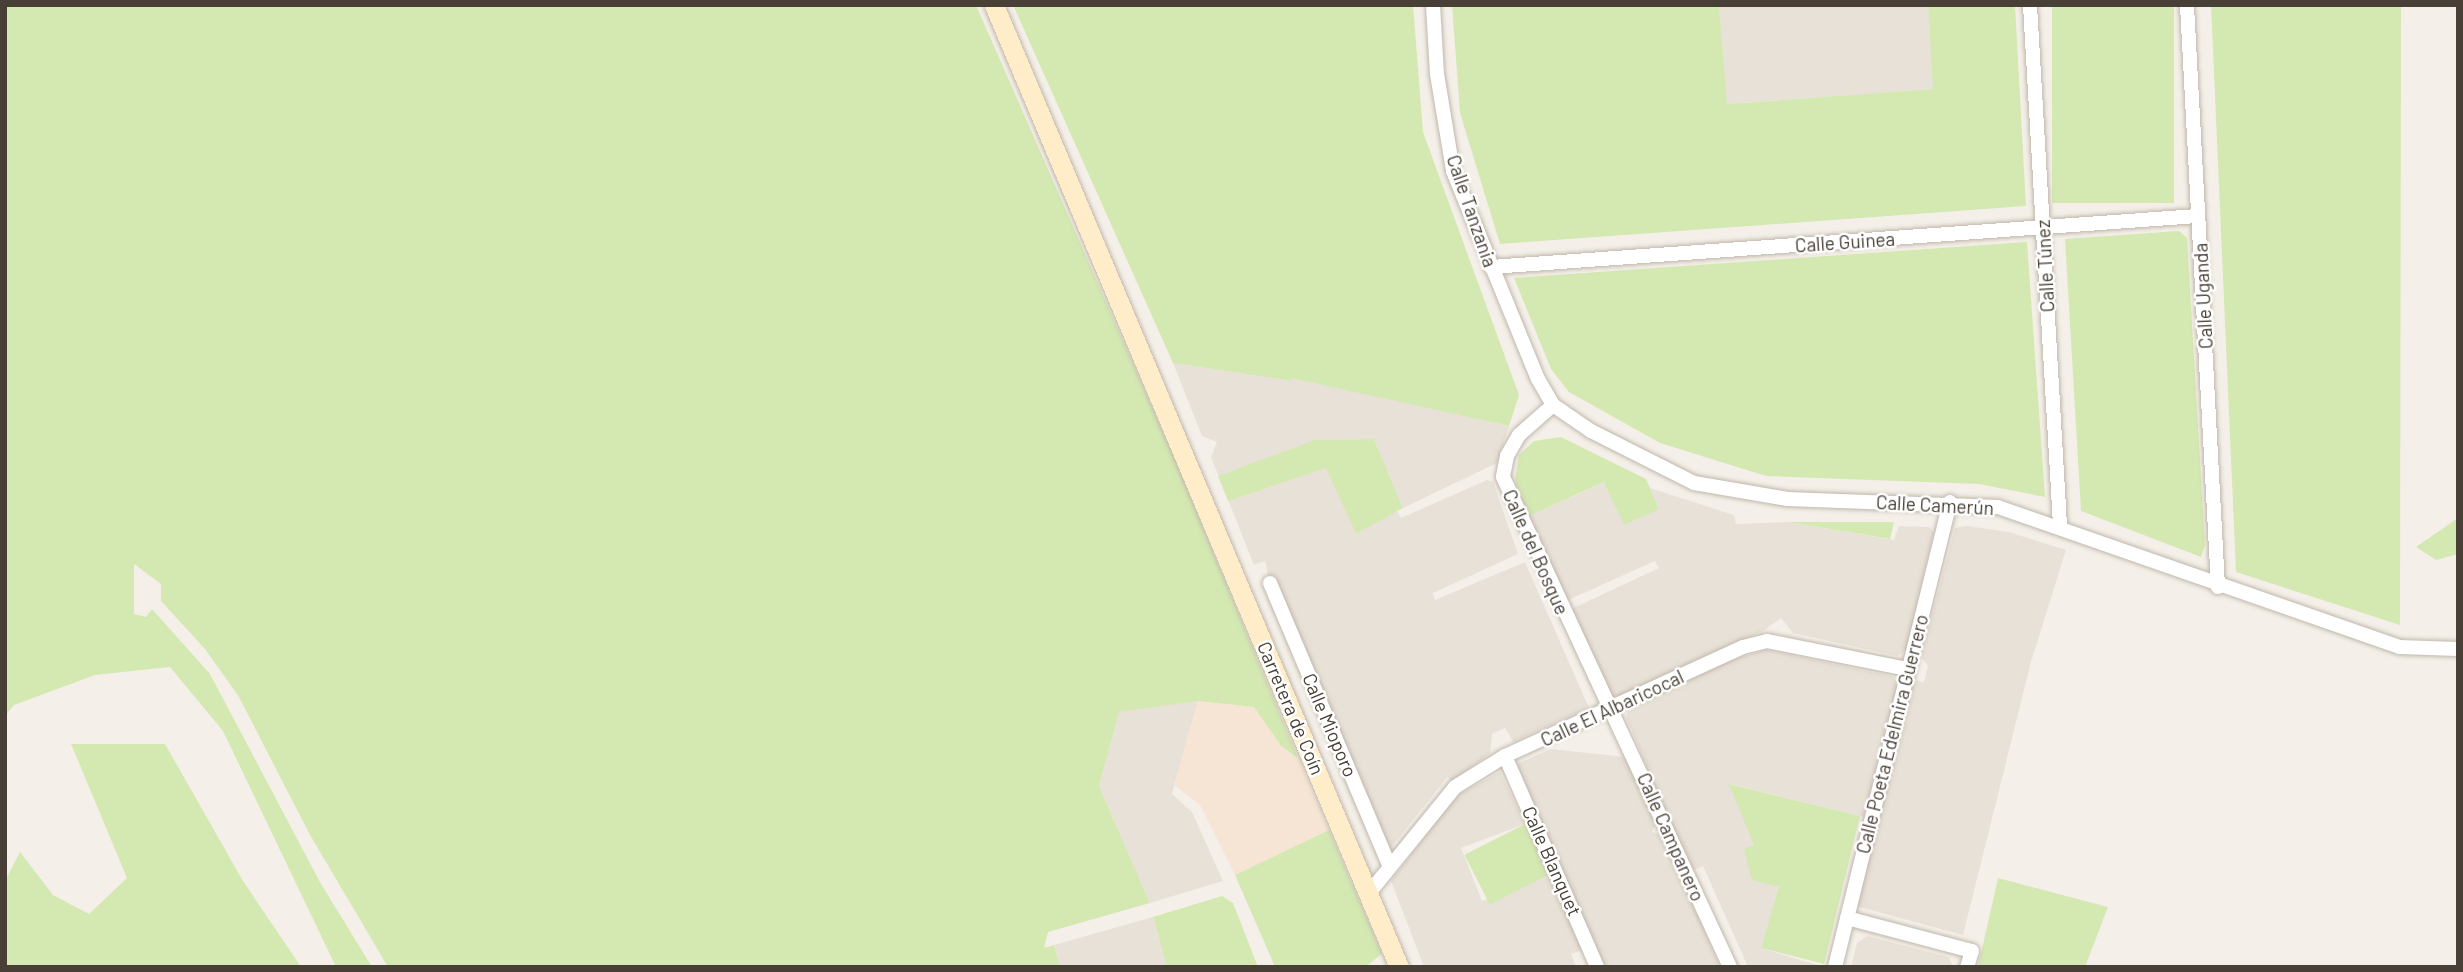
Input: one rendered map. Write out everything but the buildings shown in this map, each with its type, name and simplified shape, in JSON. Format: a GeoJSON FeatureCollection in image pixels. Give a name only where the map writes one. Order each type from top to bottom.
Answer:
{"type":"FeatureCollection","features":[{"type":"Feature","properties":{"kind":"street","name":"Carretera de Coín"},"geometry":{"type":"LineString","coordinates":[[994,5],[1399,967]]}},
{"type":"Feature","properties":{"kind":"street","name":"Calle Tanzania"},"geometry":{"type":"LineString","coordinates":[[1433,5],[1437,75],[1453,171],[1491,267],[1553,405]]}},
{"type":"Feature","properties":{"kind":"street","name":"Calle Túnez"},"geometry":{"type":"LineString","coordinates":[[2030,5],[2060,526]]}},
{"type":"Feature","properties":{"kind":"street","name":"Calle Uganda"},"geometry":{"type":"LineString","coordinates":[[2187,5],[2218,587]]}},
{"type":"Feature","properties":{"kind":"street","name":"Calle Guinea"},"geometry":{"type":"LineString","coordinates":[[1491,267],[2199,216]]}},
{"type":"Feature","properties":{"kind":"street","name":"Calle Camerún"},"geometry":{"type":"LineString","coordinates":[[1553,405],[1591,430],[1694,484],[1788,499],[1950,502],[1998,507],[2060,526],[2218,587],[2399,647],[2458,649]]}},
{"type":"Feature","properties":{"kind":"street","name":"Calle del Bosque"},"geometry":{"type":"LineString","coordinates":[[1553,405],[1519,435],[1507,456],[1503,477],[1608,710]]}},
{"type":"Feature","properties":{"kind":"street","name":"Calle Poeta Edelmira Guerrero"},"geometry":{"type":"LineString","coordinates":[[1835,967],[1950,502]]}},
{"type":"Feature","properties":{"kind":"street","name":"Calle Mioporo"},"geometry":{"type":"LineString","coordinates":[[1270,583],[1391,867]]}},
{"type":"Feature","properties":{"kind":"street","name":"Calle El Albaricocal"},"geometry":{"type":"LineString","coordinates":[[1369,893],[1455,787],[1506,757],[1743,647],[1767,640],[1907,669]]}},
{"type":"Feature","properties":{"kind":"street","name":"Calle Campanero"},"geometry":{"type":"LineString","coordinates":[[1608,710],[1632,753],[1730,967]]}},
{"type":"Feature","properties":{"kind":"street","name":"Calle Blanquet"},"geometry":{"type":"LineString","coordinates":[[1506,757],[1597,967]]}},
{"type":"Feature","properties":{"kind":"street"},"geometry":{"type":"LineString","coordinates":[[1847,918],[1972,951],[1966,967]]}},
{"type":"Feature","properties":{"kind":"shaded area"},"geometry":{"type":"Polygon","coordinates":[[[1719,5],[1928,5],[1934,89],[1726,104],[1719,5]]]}},
{"type":"Feature","properties":{"kind":"shaded area"},"geometry":{"type":"Polygon","coordinates":[[[1173,363],[1291,381],[1290,377],[1509,426],[1497,463],[1403,508],[1374,439],[1315,440],[1356,534],[1397,511],[1401,518],[1487,480],[1493,482],[1518,554],[1433,593],[1435,600],[1525,562],[1589,708],[1513,742],[1505,728],[1492,734],[1490,753],[1451,783],[1448,776],[1389,850],[1270,583],[1265,561],[1254,565],[1211,457],[1217,442],[1202,436],[1173,363]]]}},
{"type":"Feature","properties":{"kind":"shaded area"},"geometry":{"type":"Polygon","coordinates":[[[1605,482],[1659,509],[1650,488],[1734,515],[1736,524],[1788,522],[1894,540],[1899,526],[1929,527],[1934,532],[1906,650],[1897,656],[1793,633],[1781,618],[1763,631],[1610,700],[1569,610],[1659,568],[1655,561],[1566,601],[1529,516],[1605,482]]]}},
{"type":"Feature","properties":{"kind":"shaded area"},"geometry":{"type":"Polygon","coordinates":[[[1967,526],[2009,532],[2066,550],[2031,662],[1963,935],[1856,906],[1910,680],[1924,682],[1928,666],[1921,657],[1955,528],[1967,526]]]}},
{"type":"Feature","properties":{"kind":"shaded area"},"geometry":{"type":"Polygon","coordinates":[[[1767,650],[1894,677],[1897,683],[1864,817],[1730,784],[1780,887],[1761,948],[1824,967],[1748,967],[1703,866],[1691,871],[1626,717],[1630,706],[1734,659],[1767,650]]]}},
{"type":"Feature","properties":{"kind":"shaded area"},"geometry":{"type":"Polygon","coordinates":[[[1198,701],[1172,794],[1192,812],[1223,881],[1150,903],[1099,786],[1119,711],[1198,701]]]}},
{"type":"Feature","properties":{"kind":"shaded area"},"geometry":{"type":"Polygon","coordinates":[[[1198,701],[1254,707],[1281,746],[1298,758],[1329,830],[1235,875],[1200,805],[1174,785],[1198,701]]]}},
{"type":"Feature","properties":{"kind":"shaded area"},"geometry":{"type":"Polygon","coordinates":[[[1551,749],[1626,757],[1657,821],[1652,832],[1663,835],[1720,967],[1604,967],[1517,764],[1551,749]]]}},
{"type":"Feature","properties":{"kind":"shaded area"},"geometry":{"type":"Polygon","coordinates":[[[1500,772],[1525,824],[1461,848],[1482,901],[1551,874],[1582,950],[1571,954],[1576,967],[1424,967],[1391,881],[1456,796],[1500,772]]]}},
{"type":"Feature","properties":{"kind":"shaded area"},"geometry":{"type":"Polygon","coordinates":[[[1153,917],[1167,967],[1060,967],[1054,945],[1153,917]]]}},
{"type":"Feature","properties":{"kind":"shaded area"},"geometry":{"type":"Polygon","coordinates":[[[1867,936],[1948,957],[1954,967],[1851,967],[1857,943],[1867,936]]]}},
{"type":"Feature","properties":{"kind":"green space"},"geometry":{"type":"Polygon","coordinates":[[[5,5],[976,5],[1174,457],[1298,758],[1281,746],[1254,707],[1198,701],[1119,712],[1099,786],[1150,903],[1048,932],[1044,948],[1054,945],[1060,967],[388,967],[310,835],[239,697],[205,649],[161,601],[161,584],[134,564],[134,614],[146,617],[152,609],[210,674],[321,884],[372,967],[336,967],[223,731],[170,667],[95,675],[14,705],[5,716],[5,5]]]}},
{"type":"Feature","properties":{"kind":"green space"},"geometry":{"type":"Polygon","coordinates":[[[1013,5],[1413,5],[1423,132],[1519,395],[1509,426],[1291,378],[1292,381],[1173,363],[1013,5]]]}},
{"type":"Feature","properties":{"kind":"green space"},"geometry":{"type":"Polygon","coordinates":[[[1452,5],[1719,5],[1727,104],[1933,89],[1928,5],[2015,5],[2026,206],[1500,244],[1460,113],[1452,5]]]}},
{"type":"Feature","properties":{"kind":"green space"},"geometry":{"type":"Polygon","coordinates":[[[2052,5],[2174,5],[2174,203],[2052,203],[2052,5]]]}},
{"type":"Feature","properties":{"kind":"green space"},"geometry":{"type":"Polygon","coordinates":[[[2211,5],[2401,5],[2400,625],[2236,572],[2211,5]]]}},
{"type":"Feature","properties":{"kind":"green space"},"geometry":{"type":"Polygon","coordinates":[[[2179,231],[2187,238],[2205,545],[2201,557],[2081,511],[2065,239],[2179,231]]]}},
{"type":"Feature","properties":{"kind":"green space"},"geometry":{"type":"Polygon","coordinates":[[[2027,242],[2045,497],[1979,484],[1766,476],[1660,443],[1569,392],[1551,369],[1514,278],[2027,242]]]}},
{"type":"Feature","properties":{"kind":"green space"},"geometry":{"type":"Polygon","coordinates":[[[1561,437],[1646,479],[1659,509],[1624,525],[1604,482],[1529,516],[1515,480],[1519,455],[1534,441],[1561,437]]]}},
{"type":"Feature","properties":{"kind":"green space"},"geometry":{"type":"Polygon","coordinates":[[[1374,439],[1403,508],[1356,534],[1326,468],[1228,501],[1218,476],[1315,440],[1374,439]]]}},
{"type":"Feature","properties":{"kind":"green space"},"geometry":{"type":"Polygon","coordinates":[[[2458,518],[2458,554],[2436,560],[2416,547],[2458,518]]]}},
{"type":"Feature","properties":{"kind":"green space"},"geometry":{"type":"Polygon","coordinates":[[[1788,522],[1894,522],[1890,539],[1788,522]]]}},
{"type":"Feature","properties":{"kind":"green space"},"geometry":{"type":"Polygon","coordinates":[[[71,744],[165,744],[243,881],[301,967],[5,967],[5,881],[20,852],[53,895],[89,914],[127,878],[71,744]]]}},
{"type":"Feature","properties":{"kind":"green space"},"geometry":{"type":"Polygon","coordinates":[[[1729,784],[1860,816],[1824,964],[1761,948],[1779,887],[1752,880],[1744,849],[1754,845],[1729,784]]]}},
{"type":"Feature","properties":{"kind":"green space"},"geometry":{"type":"Polygon","coordinates":[[[1525,824],[1550,874],[1490,905],[1464,855],[1525,824]]]}},
{"type":"Feature","properties":{"kind":"green space"},"geometry":{"type":"Polygon","coordinates":[[[1329,830],[1382,954],[1365,967],[1275,967],[1235,875],[1329,830]]]}},
{"type":"Feature","properties":{"kind":"green space"},"geometry":{"type":"Polygon","coordinates":[[[1998,878],[2108,907],[2085,967],[1978,967],[1998,878]]]}},
{"type":"Feature","properties":{"kind":"green space"},"geometry":{"type":"Polygon","coordinates":[[[1222,896],[1233,903],[1258,967],[1167,967],[1153,917],[1222,896]]]}}]}
